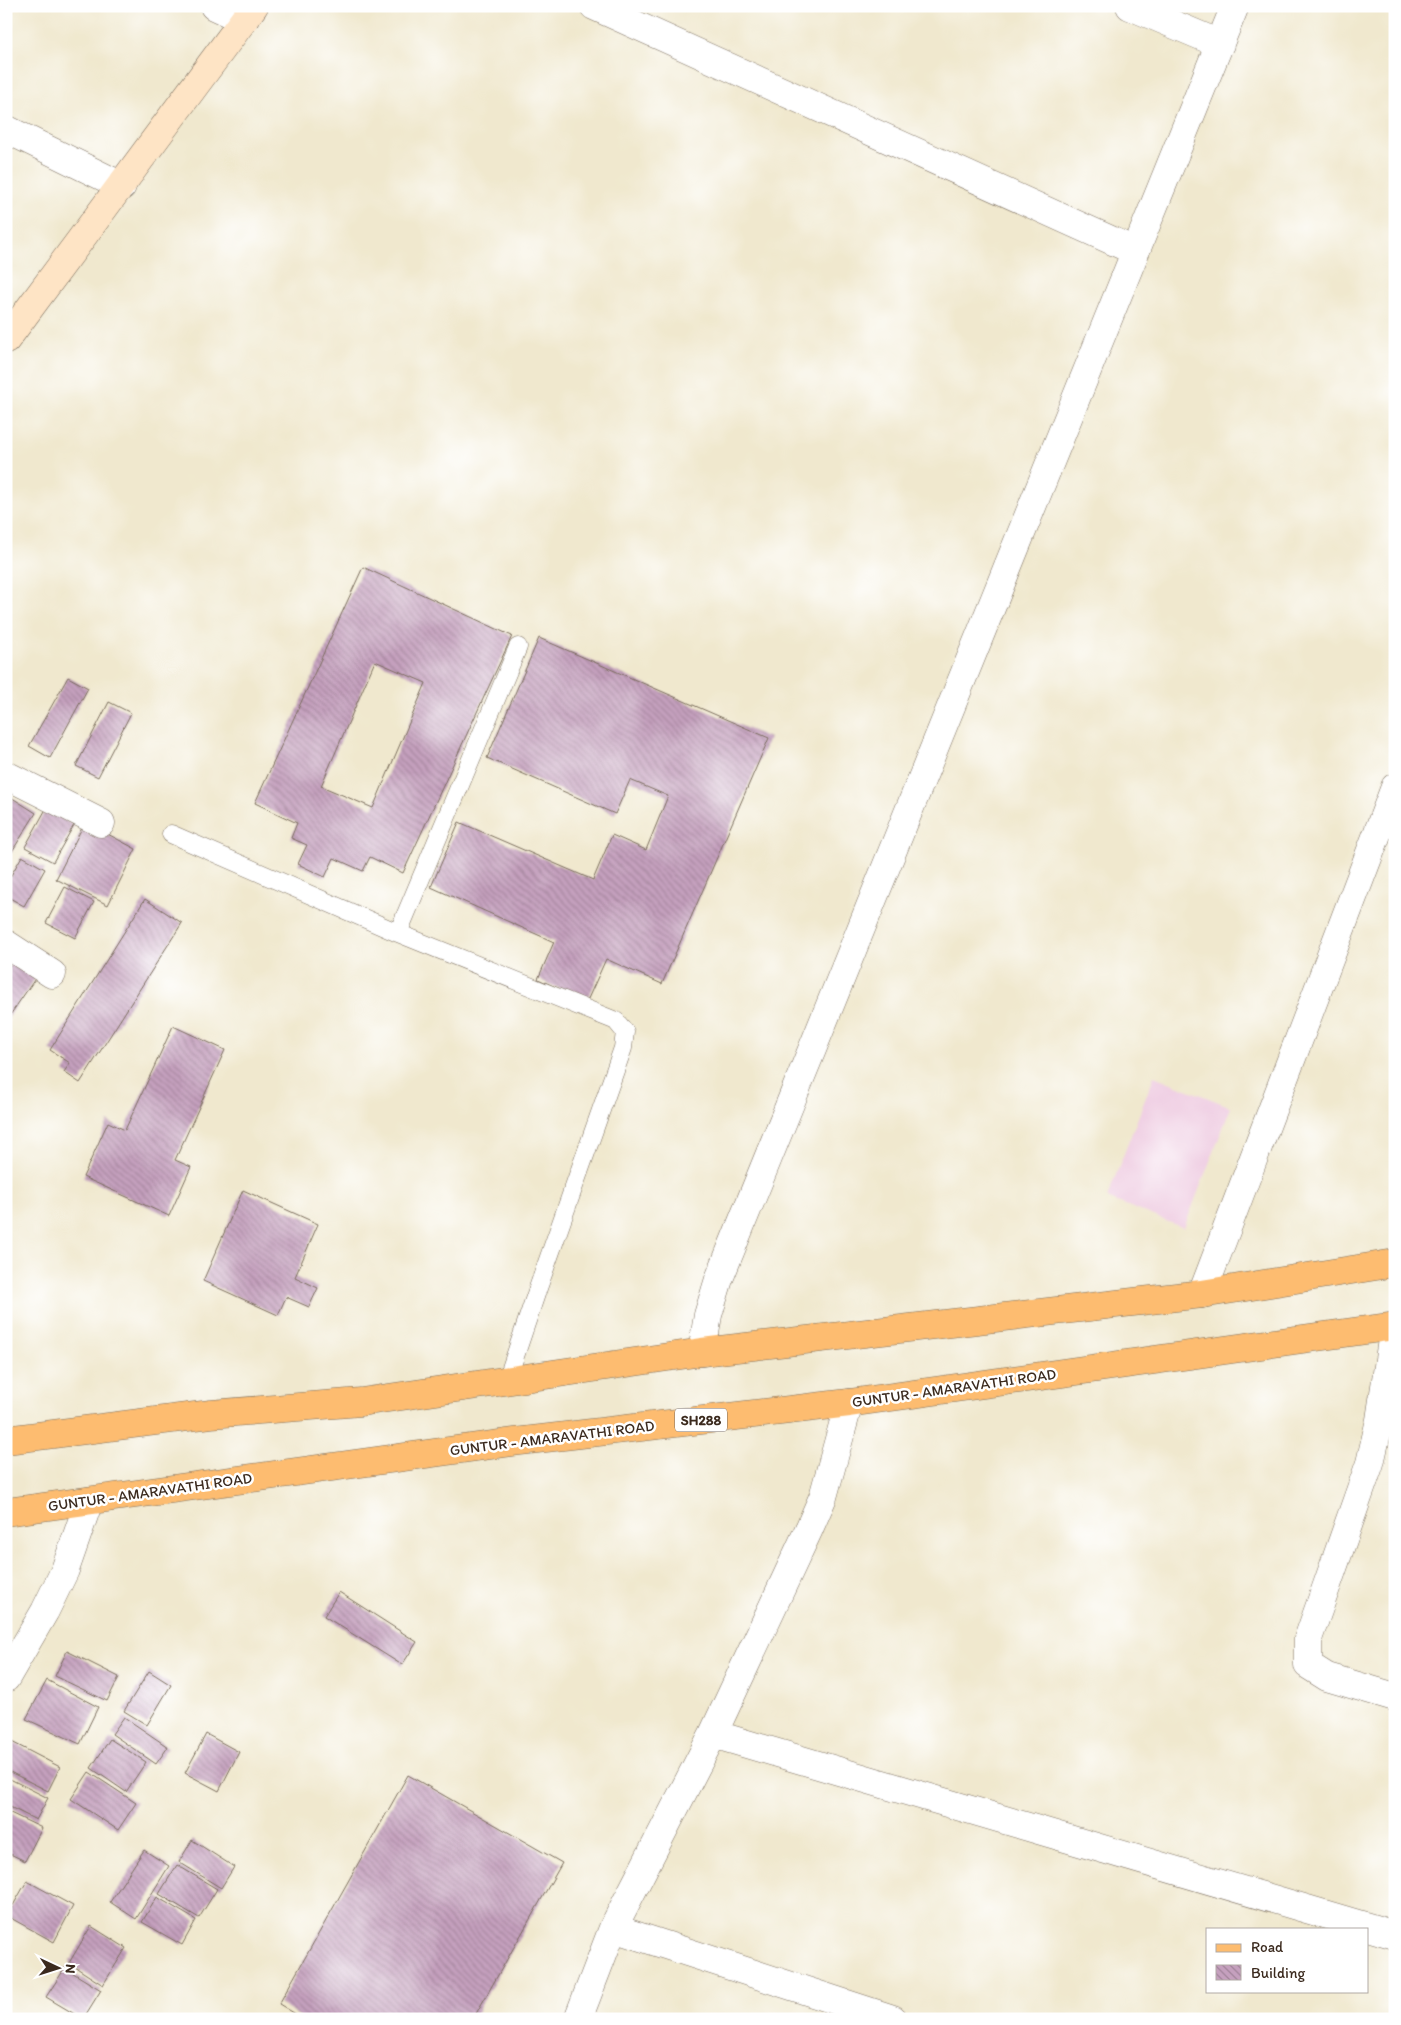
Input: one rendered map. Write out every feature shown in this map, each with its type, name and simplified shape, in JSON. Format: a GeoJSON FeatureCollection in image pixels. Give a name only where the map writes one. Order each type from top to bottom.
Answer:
{"type":"FeatureCollection","features":[{"type":"Feature","properties":{"kind":"main road"},"geometry":{"type":"LineString","coordinates":[[6,1440],[211,1414],[361,1402],[702,1352],[1202,1294],[1395,1263]]}},
{"type":"Feature","properties":{"kind":"main road","name":"GUNTUR - AMARAVATHI ROAD"},"geometry":{"type":"LineString","coordinates":[[6,1512],[513,1442],[849,1403],[1394,1326]]}},
{"type":"Feature","properties":{"kind":"street"},"geometry":{"type":"LineString","coordinates":[[6,340],[249,13],[214,6]]}},
{"type":"Feature","properties":{"kind":"street"},"geometry":{"type":"LineString","coordinates":[[594,6],[1136,251]]}},
{"type":"Feature","properties":{"kind":"street"},"geometry":{"type":"LineString","coordinates":[[1130,6],[1220,44]]}},
{"type":"Feature","properties":{"kind":"street"},"geometry":{"type":"LineString","coordinates":[[702,1352],[708,1315],[719,1279],[1235,6]]}},
{"type":"Feature","properties":{"kind":"street"},"geometry":{"type":"LineString","coordinates":[[6,129],[122,186]]}},
{"type":"Feature","properties":{"kind":"street"},"geometry":{"type":"LineString","coordinates":[[6,775],[101,823]]}},
{"type":"Feature","properties":{"kind":"street"},"geometry":{"type":"LineString","coordinates":[[1202,1294],[1395,786]]}},
{"type":"Feature","properties":{"kind":"street"},"geometry":{"type":"LineString","coordinates":[[6,944],[52,974]]}},
{"type":"Feature","properties":{"kind":"street"},"geometry":{"type":"LineString","coordinates":[[1394,1326],[1380,1420],[1370,1463],[1308,1639],[1308,1664],[1327,1677],[1395,1697]]}},
{"type":"Feature","properties":{"kind":"street"},"geometry":{"type":"LineString","coordinates":[[578,2019],[613,1928],[714,1734],[823,1497],[849,1403]]}},
{"type":"Feature","properties":{"kind":"street"},"geometry":{"type":"LineString","coordinates":[[6,1678],[45,1611],[65,1570],[89,1501]]}},
{"type":"Feature","properties":{"kind":"street"},"geometry":{"type":"LineString","coordinates":[[714,1734],[1395,1935]]}},
{"type":"Feature","properties":{"kind":"street"},"geometry":{"type":"LineString","coordinates":[[613,1928],[893,2019]]}},
{"type":"Feature","properties":{"kind":"lane"},"geometry":{"type":"LineString","coordinates":[[398,933],[518,647]]}},
{"type":"Feature","properties":{"kind":"lane"},"geometry":{"type":"LineString","coordinates":[[172,834],[398,933],[616,1021],[625,1032],[623,1048],[537,1291],[508,1380]]}},
{"type":"Feature","properties":{"kind":"shaded area"},"geometry":{"type":"Polygon","coordinates":[[[1154,1076],[1231,1107],[1184,1228],[1107,1198],[1154,1076]]]}},
{"type":"Feature","properties":{"kind":"building"},"geometry":{"type":"Polygon","coordinates":[[[363,567],[512,636],[403,873],[370,857],[363,871],[334,858],[325,877],[298,864],[307,845],[291,838],[297,823],[255,803],[363,567]],[[375,661],[321,786],[373,808],[426,683],[375,661]]]}},
{"type":"Feature","properties":{"kind":"building"},"geometry":{"type":"Polygon","coordinates":[[[539,638],[769,738],[662,984],[606,959],[587,1001],[538,979],[554,942],[431,887],[459,822],[593,880],[612,835],[646,850],[668,796],[630,780],[615,814],[487,758],[539,638]]]}},
{"type":"Feature","properties":{"kind":"building"},"geometry":{"type":"Polygon","coordinates":[[[68,677],[88,688],[50,758],[29,746],[68,677]]]}},
{"type":"Feature","properties":{"kind":"building"},"geometry":{"type":"Polygon","coordinates":[[[109,702],[131,713],[98,777],[76,766],[109,702]]]}},
{"type":"Feature","properties":{"kind":"building"},"geometry":{"type":"Polygon","coordinates":[[[6,794],[36,813],[6,861],[6,794]]]}},
{"type":"Feature","properties":{"kind":"building"},"geometry":{"type":"Polygon","coordinates":[[[46,809],[74,825],[53,862],[25,847],[46,809]]]}},
{"type":"Feature","properties":{"kind":"building"},"geometry":{"type":"Polygon","coordinates":[[[85,822],[136,849],[108,905],[56,879],[85,822]]]}},
{"type":"Feature","properties":{"kind":"building"},"geometry":{"type":"Polygon","coordinates":[[[22,856],[45,869],[24,906],[6,896],[6,884],[22,856]]]}},
{"type":"Feature","properties":{"kind":"building"},"geometry":{"type":"Polygon","coordinates":[[[65,887],[94,902],[75,938],[46,923],[65,887]]]}},
{"type":"Feature","properties":{"kind":"building"},"geometry":{"type":"Polygon","coordinates":[[[145,899],[182,923],[80,1083],[64,1072],[70,1063],[50,1050],[145,899]]]}},
{"type":"Feature","properties":{"kind":"building"},"geometry":{"type":"Polygon","coordinates":[[[16,957],[39,973],[6,1021],[6,971],[16,957]]]}},
{"type":"Feature","properties":{"kind":"building"},"geometry":{"type":"Polygon","coordinates":[[[173,1026],[225,1050],[175,1160],[191,1167],[169,1216],[83,1177],[108,1122],[125,1130],[173,1026]]]}},
{"type":"Feature","properties":{"kind":"building"},"geometry":{"type":"Polygon","coordinates":[[[243,1190],[318,1224],[295,1277],[318,1288],[309,1307],[286,1297],[278,1315],[203,1281],[243,1190]]]}},
{"type":"Feature","properties":{"kind":"building"},"geometry":{"type":"Polygon","coordinates":[[[339,1592],[417,1642],[402,1665],[324,1616],[339,1592]]]}},
{"type":"Feature","properties":{"kind":"building"},"geometry":{"type":"Polygon","coordinates":[[[67,1651],[119,1677],[107,1701],[55,1676],[67,1651]]]}},
{"type":"Feature","properties":{"kind":"building"},"geometry":{"type":"Polygon","coordinates":[[[149,1671],[171,1685],[147,1725],[124,1711],[149,1671]]]}},
{"type":"Feature","properties":{"kind":"building"},"geometry":{"type":"Polygon","coordinates":[[[47,1680],[98,1707],[80,1744],[26,1719],[47,1680]]]}},
{"type":"Feature","properties":{"kind":"building"},"geometry":{"type":"Polygon","coordinates":[[[124,1717],[168,1747],[156,1764],[112,1734],[124,1717]]]}},
{"type":"Feature","properties":{"kind":"building"},"geometry":{"type":"Polygon","coordinates":[[[206,1734],[239,1752],[219,1791],[185,1773],[206,1734]]]}},
{"type":"Feature","properties":{"kind":"building"},"geometry":{"type":"Polygon","coordinates":[[[6,1739],[60,1767],[48,1791],[6,1770],[6,1739]]]}},
{"type":"Feature","properties":{"kind":"building"},"geometry":{"type":"Polygon","coordinates":[[[110,1739],[146,1762],[126,1792],[91,1768],[110,1739]]]}},
{"type":"Feature","properties":{"kind":"building"},"geometry":{"type":"Polygon","coordinates":[[[89,1772],[136,1803],[118,1830],[71,1799],[89,1772]]]}},
{"type":"Feature","properties":{"kind":"building"},"geometry":{"type":"Polygon","coordinates":[[[408,1775],[562,1863],[473,2019],[304,2019],[279,2004],[408,1775]]]}},
{"type":"Feature","properties":{"kind":"building"},"geometry":{"type":"Polygon","coordinates":[[[6,1777],[48,1798],[36,1820],[6,1805],[6,1777]]]}},
{"type":"Feature","properties":{"kind":"building"},"geometry":{"type":"Polygon","coordinates":[[[6,1811],[42,1828],[25,1861],[6,1852],[6,1811]]]}},
{"type":"Feature","properties":{"kind":"building"},"geometry":{"type":"Polygon","coordinates":[[[192,1840],[234,1867],[221,1888],[179,1862],[192,1840]]]}},
{"type":"Feature","properties":{"kind":"building"},"geometry":{"type":"Polygon","coordinates":[[[144,1850],[169,1866],[136,1919],[110,1902],[144,1850]]]}},
{"type":"Feature","properties":{"kind":"building"},"geometry":{"type":"Polygon","coordinates":[[[177,1865],[217,1889],[199,1918],[159,1894],[177,1865]]]}},
{"type":"Feature","properties":{"kind":"building"},"geometry":{"type":"Polygon","coordinates":[[[27,1881],[73,1906],[54,1942],[7,1916],[27,1881]]]}},
{"type":"Feature","properties":{"kind":"building"},"geometry":{"type":"Polygon","coordinates":[[[157,1897],[196,1920],[182,1945],[142,1922],[157,1897]]]}},
{"type":"Feature","properties":{"kind":"building"},"geometry":{"type":"Polygon","coordinates":[[[91,1926],[126,1948],[103,1985],[69,1963],[91,1926]]]}},
{"type":"Feature","properties":{"kind":"building"},"geometry":{"type":"Polygon","coordinates":[[[65,1968],[101,1990],[83,2019],[46,1997],[65,1968]]]}}]}
